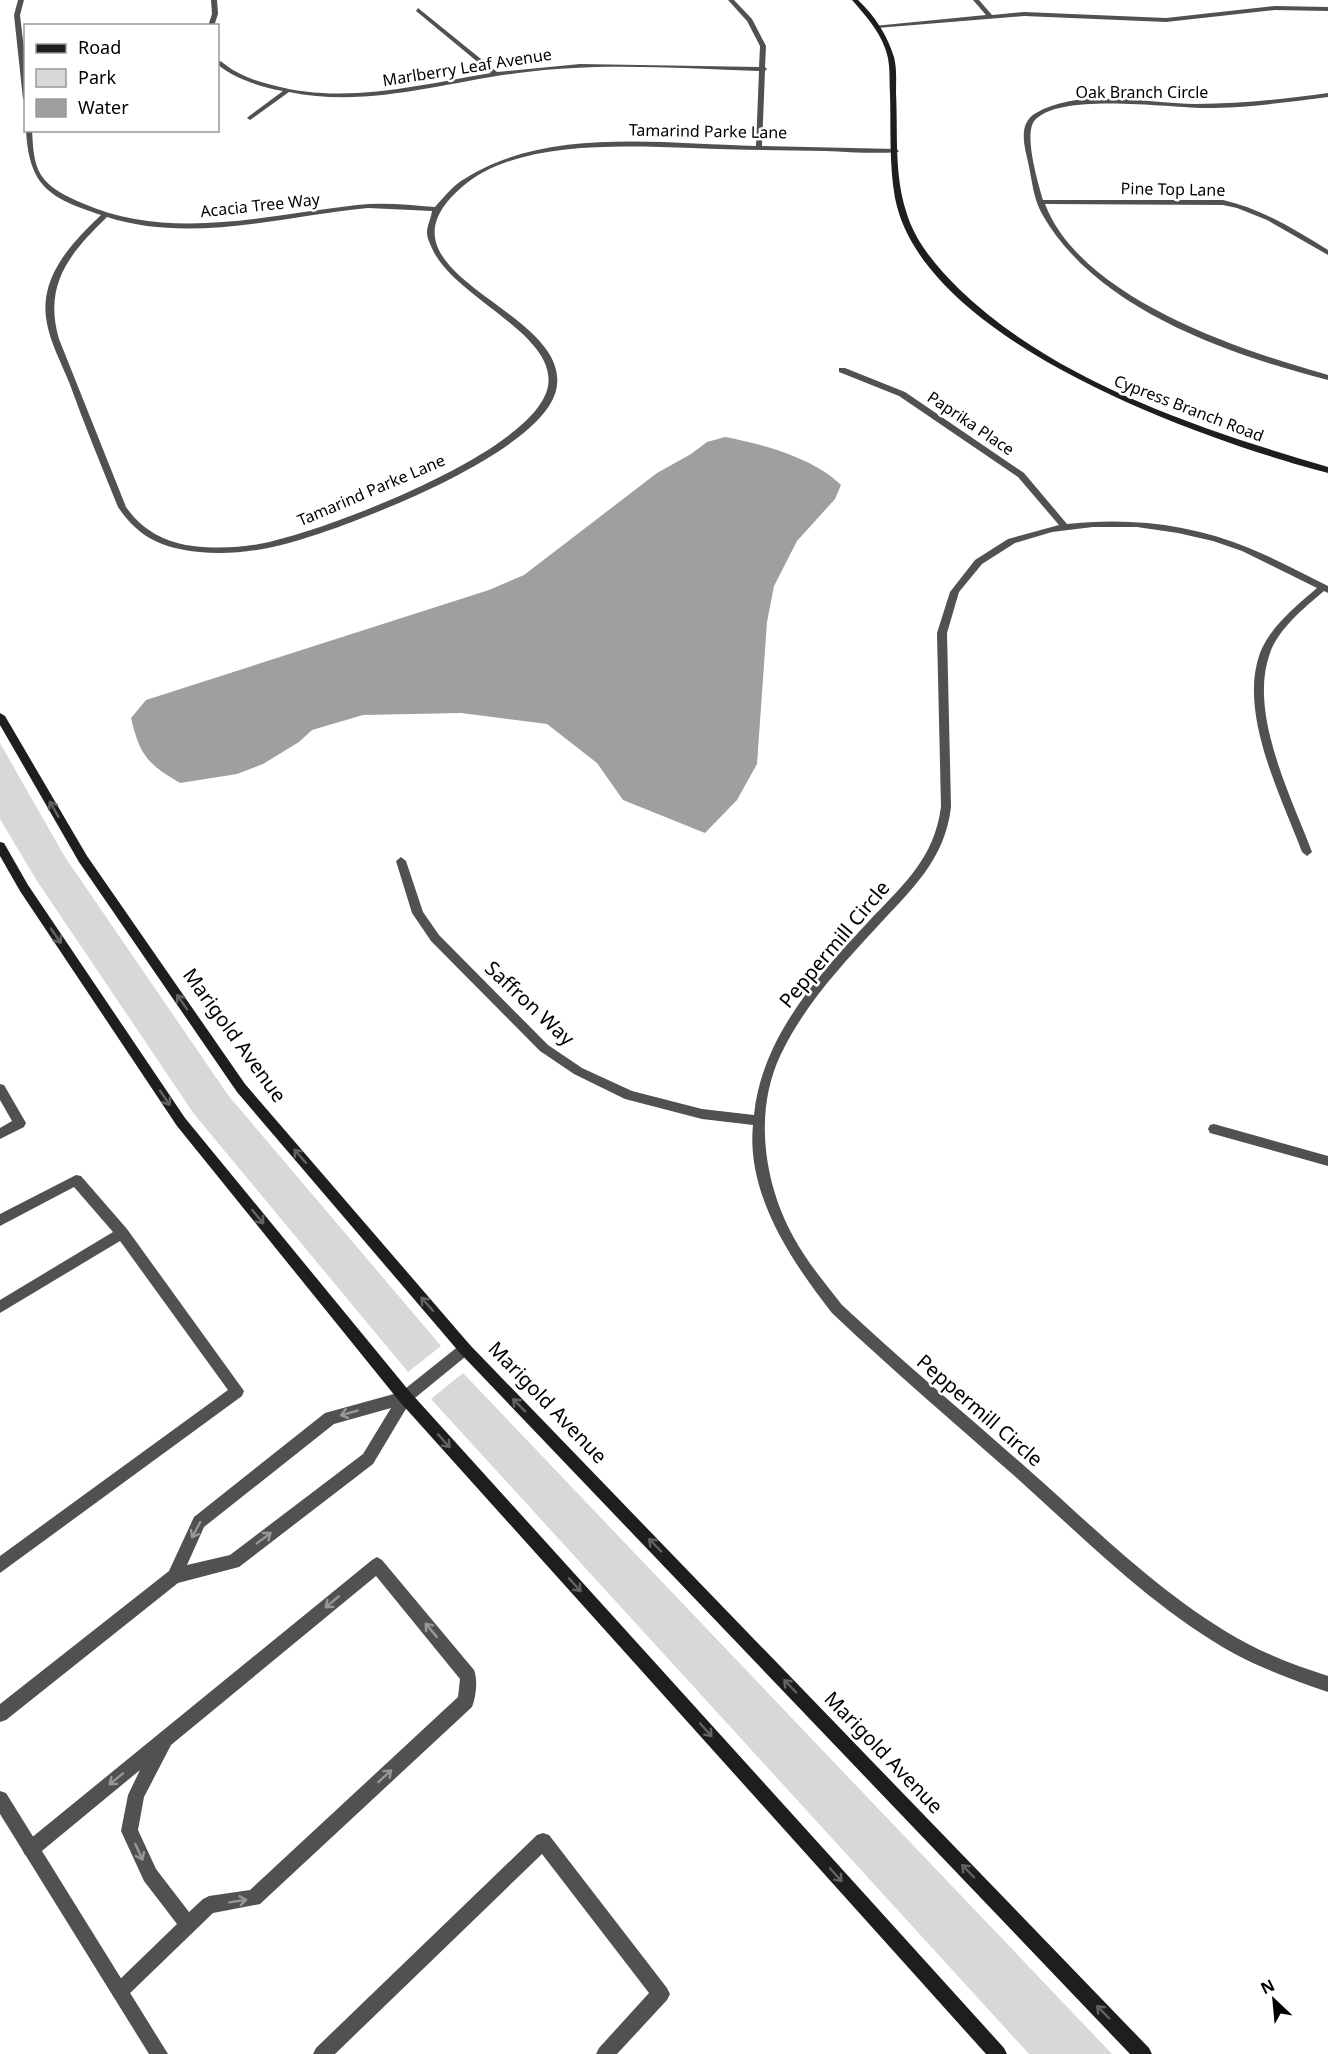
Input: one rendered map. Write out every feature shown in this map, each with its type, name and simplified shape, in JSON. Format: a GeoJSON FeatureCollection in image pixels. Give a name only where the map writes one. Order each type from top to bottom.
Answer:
{"type":"FeatureCollection","features":[{"type":"Feature","properties":{"kind":"main road","name":"Cypress Branch Road"},"geometry":{"type":"LineString","coordinates":[[855,0],[877,26],[892,58],[899,200],[916,244],[936,269],[970,304],[996,326],[1099,388],[1217,436],[1328,470]]}},
{"type":"Feature","properties":{"kind":"main road","name":"Marigold Avenue"},"geometry":{"type":"LineString","coordinates":[[0,716],[83,859],[241,1088],[465,1348],[1143,2054]]}},
{"type":"Feature","properties":{"kind":"main road"},"geometry":{"type":"LineString","coordinates":[[0,846],[24,888],[181,1122],[405,1397],[998,2054]]}},
{"type":"Feature","properties":{"kind":"street"},"geometry":{"type":"LineString","coordinates":[[21,0],[17,15],[24,80]]}},
{"type":"Feature","properties":{"kind":"street"},"geometry":{"type":"LineString","coordinates":[[212,24],[215,14],[214,0]]}},
{"type":"Feature","properties":{"kind":"street"},"geometry":{"type":"LineString","coordinates":[[731,0],[756,29],[764,46],[759,148]]}},
{"type":"Feature","properties":{"kind":"street"},"geometry":{"type":"LineString","coordinates":[[976,0],[990,16]]}},
{"type":"Feature","properties":{"kind":"street"},"geometry":{"type":"LineString","coordinates":[[877,26],[990,16],[1045,14],[1166,20],[1275,8],[1328,9]]}},
{"type":"Feature","properties":{"kind":"street"},"geometry":{"type":"LineString","coordinates":[[418,10],[495,74]]}},
{"type":"Feature","properties":{"kind":"street","name":"Marlberry Leaf Avenue"},"geometry":{"type":"LineString","coordinates":[[219,63],[231,72],[249,80],[287,91],[334,95],[386,94],[425,89],[495,74],[552,67],[764,69]]}},
{"type":"Feature","properties":{"kind":"street"},"geometry":{"type":"LineString","coordinates":[[250,118],[287,91]]}},
{"type":"Feature","properties":{"kind":"street","name":"Oak Branch Circle"},"geometry":{"type":"LineString","coordinates":[[1328,95],[1234,105],[1165,106],[1093,102],[1048,110],[1034,116],[1026,129],[1040,202],[1051,223],[1069,247],[1106,280],[1169,319],[1216,340],[1267,360],[1328,378]]}},
{"type":"Feature","properties":{"kind":"street","name":"Acacia Tree Way"},"geometry":{"type":"LineString","coordinates":[[29,132],[31,157],[39,178],[66,199],[105,215],[154,224],[205,225],[253,222],[359,206],[388,205],[436,209]]}},
{"type":"Feature","properties":{"kind":"street","name":"Tamarind Parke Lane"},"geometry":{"type":"LineString","coordinates":[[105,215],[78,242],[62,265],[54,282],[50,299],[53,330],[122,507],[130,522],[146,534],[172,544],[222,550],[262,547],[280,543],[391,502],[438,480],[502,444],[525,427],[546,406],[554,375],[547,355],[531,337],[454,274],[439,258],[431,235],[431,221],[436,209],[460,184],[478,173],[515,159],[557,149],[610,144],[896,151]]}},
{"type":"Feature","properties":{"kind":"street","name":"Pine Top Lane"},"geometry":{"type":"LineString","coordinates":[[1040,202],[1206,201],[1232,203],[1260,212],[1328,253]]}},
{"type":"Feature","properties":{"kind":"street","name":"Paprika Place"},"geometry":{"type":"LineString","coordinates":[[842,370],[872,380],[902,394],[1021,475],[1064,526]]}},
{"type":"Feature","properties":{"kind":"street","name":"Peppermill Circle"},"geometry":{"type":"LineString","coordinates":[[1326,589],[1239,546],[1190,532],[1124,524],[1064,526],[1042,531],[998,548],[978,561],[963,576],[945,611],[942,633],[946,807],[939,840],[926,864],[795,1017],[769,1065],[762,1089],[758,1121],[759,1152],[766,1187],[777,1219],[804,1270],[837,1309],[1166,1601],[1230,1643],[1273,1664],[1328,1684]]}},
{"type":"Feature","properties":{"kind":"street"},"geometry":{"type":"LineString","coordinates":[[1307,852],[1268,743],[1260,708],[1259,681],[1265,653],[1280,628],[1296,611],[1326,589]]}},
{"type":"Feature","properties":{"kind":"street","name":"Saffron Way"},"geometry":{"type":"LineString","coordinates":[[401,861],[418,913],[435,938],[544,1048],[578,1071],[629,1095],[702,1114],[758,1121]]}},
{"type":"Feature","properties":{"kind":"street"},"geometry":{"type":"LineString","coordinates":[[0,1134],[20,1123],[2,1096]]}},
{"type":"Feature","properties":{"kind":"street"},"geometry":{"type":"LineString","coordinates":[[1214,1129],[1328,1161]]}},
{"type":"Feature","properties":{"kind":"street"},"geometry":{"type":"LineString","coordinates":[[0,1220],[76,1180],[122,1233],[237,1391],[0,1565]]}},
{"type":"Feature","properties":{"kind":"street"},"geometry":{"type":"LineString","coordinates":[[0,1307],[122,1233]]}},
{"type":"Feature","properties":{"kind":"street"},"geometry":{"type":"LineString","coordinates":[[0,1714],[174,1576],[234,1562],[368,1459],[405,1397],[465,1348]]}},
{"type":"Feature","properties":{"kind":"street"},"geometry":{"type":"LineString","coordinates":[[174,1576],[199,1522],[330,1418],[405,1397]]}},
{"type":"Feature","properties":{"kind":"street"},"geometry":{"type":"LineString","coordinates":[[31,1849],[377,1565],[468,1676],[466,1701],[254,1898],[209,1905],[120,1991]]}},
{"type":"Feature","properties":{"kind":"street"},"geometry":{"type":"LineString","coordinates":[[165,1740],[136,1795],[129,1831],[150,1875],[188,1925]]}},
{"type":"Feature","properties":{"kind":"street"},"geometry":{"type":"LineString","coordinates":[[0,1799],[159,2054]]}},
{"type":"Feature","properties":{"kind":"street"},"geometry":{"type":"LineString","coordinates":[[322,2054],[543,1841],[661,1994],[605,2054]]}},
{"type":"Feature","properties":{"kind":"green space"},"geometry":{"type":"Polygon","coordinates":[[[0,743],[65,857],[228,1095],[441,1346],[408,1372],[194,1114],[37,881],[0,819],[0,743]]]}},
{"type":"Feature","properties":{"kind":"green space"},"geometry":{"type":"Polygon","coordinates":[[[463,1373],[1112,2054],[1029,2054],[431,1399],[463,1373]]]}},
{"type":"Feature","properties":{"kind":"water"},"geometry":{"type":"Polygon","coordinates":[[[725,437],[771,448],[802,460],[830,475],[841,485],[835,499],[797,541],[774,586],[767,622],[757,764],[737,800],[705,833],[623,800],[597,763],[547,724],[461,713],[363,715],[312,730],[299,742],[263,764],[237,774],[180,783],[153,764],[142,750],[131,718],[146,700],[489,590],[524,575],[657,473],[707,442],[725,437]]]}}]}
